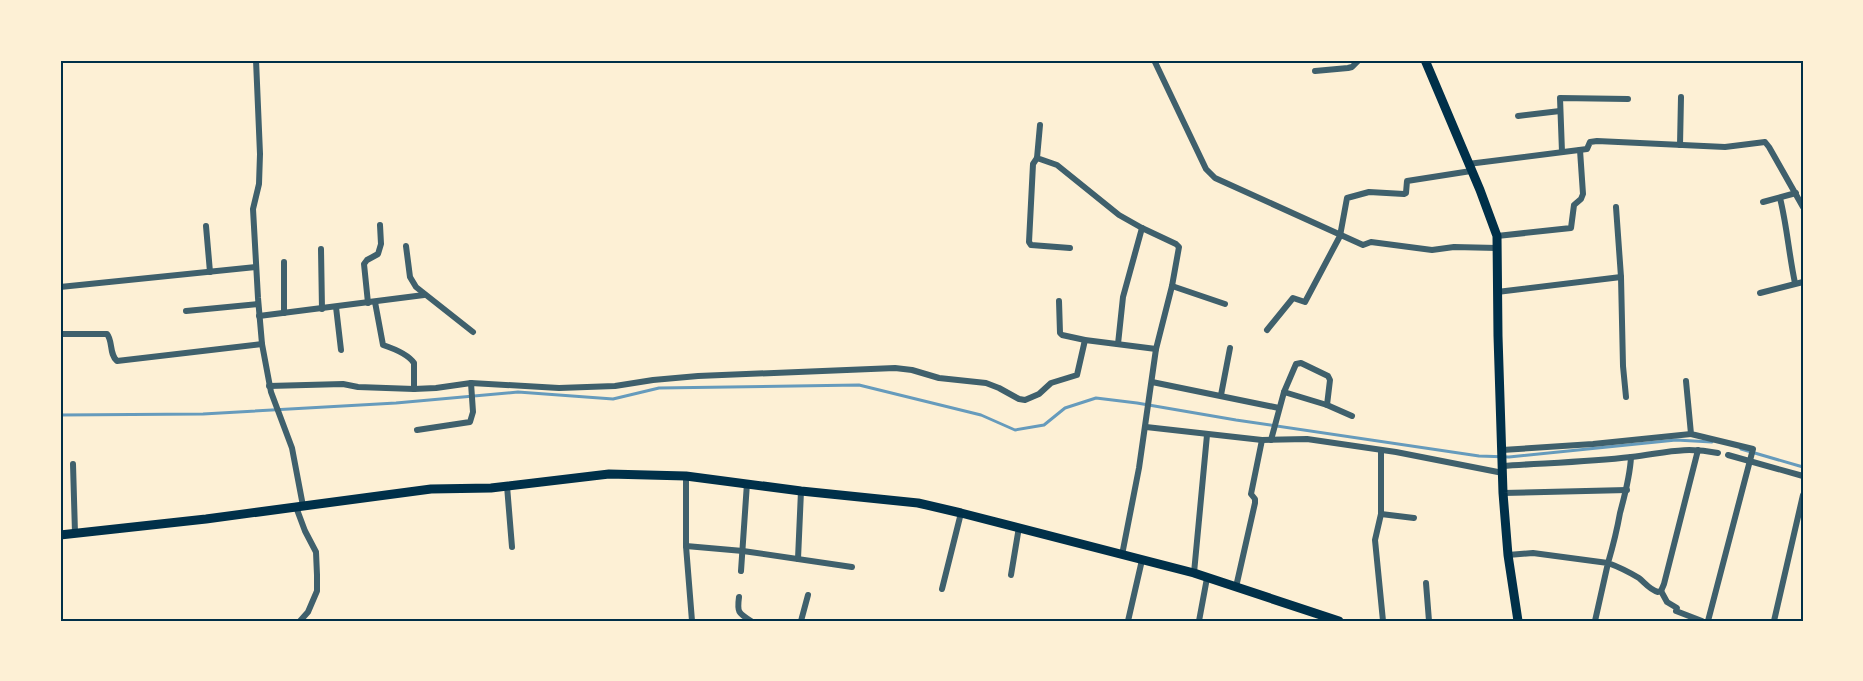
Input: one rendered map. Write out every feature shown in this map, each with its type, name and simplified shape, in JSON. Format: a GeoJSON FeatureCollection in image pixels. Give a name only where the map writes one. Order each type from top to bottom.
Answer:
{"type":"FeatureCollection","features":[{"type":"Feature","properties":{"kind":"main road"},"geometry":{"type":"LineString","coordinates":[[1425,60],[1497,236],[1503,494],[1508,555],[1518,621]]}},
{"type":"Feature","properties":{"kind":"main road"},"geometry":{"type":"LineString","coordinates":[[60,535],[431,489],[491,488],[609,474],[686,476],[918,504],[961,513],[1194,573],[1317,617],[1339,621]]}},
{"type":"Feature","properties":{"kind":"street"},"geometry":{"type":"LineString","coordinates":[[256,60],[260,154],[259,184],[253,209],[262,344],[270,389],[292,448],[299,506],[305,531],[316,552],[317,591],[308,612],[300,621]]}},
{"type":"Feature","properties":{"kind":"street"},"geometry":{"type":"LineString","coordinates":[[1154,60],[1211,176],[1363,245],[1371,242],[1432,250],[1454,247],[1497,248]]}},
{"type":"Feature","properties":{"kind":"street"},"geometry":{"type":"LineString","coordinates":[[1315,71],[1352,67],[1359,60]]}},
{"type":"Feature","properties":{"kind":"street"},"geometry":{"type":"LineString","coordinates":[[1562,152],[1559,99],[1561,97],[1628,99]]}},
{"type":"Feature","properties":{"kind":"street"},"geometry":{"type":"LineString","coordinates":[[1680,145],[1681,97]]}},
{"type":"Feature","properties":{"kind":"street"},"geometry":{"type":"LineString","coordinates":[[1518,116],[1560,111]]}},
{"type":"Feature","properties":{"kind":"street"},"geometry":{"type":"LineString","coordinates":[[1040,125],[1037,158],[1033,164],[1029,242],[1031,245],[1070,248]]}},
{"type":"Feature","properties":{"kind":"street"},"geometry":{"type":"LineString","coordinates":[[1267,330],[1293,298],[1305,302],[1340,236],[1347,198],[1369,192],[1404,194],[1407,181],[1587,149],[1590,142],[1597,141],[1725,147],[1765,142],[1803,207]]}},
{"type":"Feature","properties":{"kind":"street"},"geometry":{"type":"LineString","coordinates":[[1497,236],[1572,227],[1574,205],[1581,199],[1582,194],[1580,150]]}},
{"type":"Feature","properties":{"kind":"street"},"geometry":{"type":"LineString","coordinates":[[1037,158],[1057,165],[1108,208],[1179,247],[1156,349],[1146,427],[1122,555]]}},
{"type":"Feature","properties":{"kind":"street"},"geometry":{"type":"LineString","coordinates":[[1763,202],[1796,193]]}},
{"type":"Feature","properties":{"kind":"street"},"geometry":{"type":"LineString","coordinates":[[1780,198],[1787,226],[1795,283]]}},
{"type":"Feature","properties":{"kind":"street"},"geometry":{"type":"LineString","coordinates":[[1616,207],[1626,397]]}},
{"type":"Feature","properties":{"kind":"street"},"geometry":{"type":"LineString","coordinates":[[380,225],[381,244],[378,254],[364,264],[371,302],[382,344],[407,355],[412,360],[414,389]]}},
{"type":"Feature","properties":{"kind":"street"},"geometry":{"type":"LineString","coordinates":[[206,226],[210,272]]}},
{"type":"Feature","properties":{"kind":"street"},"geometry":{"type":"LineString","coordinates":[[1118,344],[1123,297],[1142,228]]}},
{"type":"Feature","properties":{"kind":"street"},"geometry":{"type":"LineString","coordinates":[[406,246],[410,277],[416,287],[473,332]]}},
{"type":"Feature","properties":{"kind":"street"},"geometry":{"type":"LineString","coordinates":[[321,249],[322,309]]}},
{"type":"Feature","properties":{"kind":"street"},"geometry":{"type":"LineString","coordinates":[[284,262],[284,313]]}},
{"type":"Feature","properties":{"kind":"street"},"geometry":{"type":"LineString","coordinates":[[60,287],[256,267]]}},
{"type":"Feature","properties":{"kind":"street"},"geometry":{"type":"LineString","coordinates":[[1497,292],[1621,278]]}},
{"type":"Feature","properties":{"kind":"street"},"geometry":{"type":"LineString","coordinates":[[1760,293],[1803,282]]}},
{"type":"Feature","properties":{"kind":"street"},"geometry":{"type":"LineString","coordinates":[[1172,286],[1225,304]]}},
{"type":"Feature","properties":{"kind":"street"},"geometry":{"type":"LineString","coordinates":[[259,316],[424,295]]}},
{"type":"Feature","properties":{"kind":"street"},"geometry":{"type":"LineString","coordinates":[[1059,301],[1060,333],[1062,335],[1156,349]]}},
{"type":"Feature","properties":{"kind":"street"},"geometry":{"type":"LineString","coordinates":[[186,311],[258,304]]}},
{"type":"Feature","properties":{"kind":"street"},"geometry":{"type":"LineString","coordinates":[[336,307],[341,350]]}},
{"type":"Feature","properties":{"kind":"street"},"geometry":{"type":"LineString","coordinates":[[60,334],[106,334],[113,356],[117,361],[262,344]]}},
{"type":"Feature","properties":{"kind":"street"},"geometry":{"type":"LineString","coordinates":[[270,389],[343,384],[358,387],[414,389],[471,383],[559,388],[615,386],[698,376],[895,368],[912,370],[939,378],[986,383],[1019,399],[1028,400],[1051,383],[1077,375],[1085,340]]}},
{"type":"Feature","properties":{"kind":"street"},"geometry":{"type":"LineString","coordinates":[[1221,395],[1230,348]]}},
{"type":"Feature","properties":{"kind":"street"},"geometry":{"type":"LineString","coordinates":[[1271,440],[1284,392],[1295,365],[1301,363],[1329,378],[1327,405]]}},
{"type":"Feature","properties":{"kind":"street"},"geometry":{"type":"LineString","coordinates":[[1686,381],[1691,434],[1700,444],[1718,453]]}},
{"type":"Feature","properties":{"kind":"street"},"geometry":{"type":"LineString","coordinates":[[1152,382],[1279,408]]}},
{"type":"Feature","properties":{"kind":"street"},"geometry":{"type":"LineString","coordinates":[[417,430],[470,422],[473,412],[471,383]]}},
{"type":"Feature","properties":{"kind":"street"},"geometry":{"type":"LineString","coordinates":[[1284,392],[1327,405],[1353,416]]}},
{"type":"Feature","properties":{"kind":"street"},"geometry":{"type":"LineString","coordinates":[[1146,427],[1262,440],[1307,440],[1396,452],[1502,461],[1631,457],[1700,444],[1751,455],[1803,476]]}},
{"type":"Feature","properties":{"kind":"street"},"geometry":{"type":"LineString","coordinates":[[1502,461],[1593,444],[1691,434]]}},
{"type":"Feature","properties":{"kind":"street"},"geometry":{"type":"LineString","coordinates":[[1194,573],[1207,435]]}},
{"type":"Feature","properties":{"kind":"street"},"geometry":{"type":"LineString","coordinates":[[1236,587],[1255,502],[1251,494],[1262,440]]}},
{"type":"Feature","properties":{"kind":"street"},"geometry":{"type":"LineString","coordinates":[[1700,444],[1661,591],[1667,602],[1677,608],[1676,611],[1702,621]]}},
{"type":"Feature","properties":{"kind":"street"},"geometry":{"type":"LineString","coordinates":[[1381,450],[1381,514],[1375,540],[1383,621]]}},
{"type":"Feature","properties":{"kind":"street"},"geometry":{"type":"LineString","coordinates":[[1728,455],[1751,455]]}},
{"type":"Feature","properties":{"kind":"street"},"geometry":{"type":"LineString","coordinates":[[1708,621],[1751,455]]}},
{"type":"Feature","properties":{"kind":"street"},"geometry":{"type":"LineString","coordinates":[[1595,621],[1627,490],[1631,457]]}},
{"type":"Feature","properties":{"kind":"street"},"geometry":{"type":"LineString","coordinates":[[73,464],[75,533]]}},
{"type":"Feature","properties":{"kind":"street"},"geometry":{"type":"LineString","coordinates":[[686,476],[686,546],[692,621]]}},
{"type":"Feature","properties":{"kind":"street"},"geometry":{"type":"LineString","coordinates":[[741,571],[747,483]]}},
{"type":"Feature","properties":{"kind":"street"},"geometry":{"type":"LineString","coordinates":[[507,486],[513,547]]}},
{"type":"Feature","properties":{"kind":"street"},"geometry":{"type":"LineString","coordinates":[[1503,494],[1627,490]]}},
{"type":"Feature","properties":{"kind":"street"},"geometry":{"type":"LineString","coordinates":[[798,559],[801,491]]}},
{"type":"Feature","properties":{"kind":"street"},"geometry":{"type":"LineString","coordinates":[[1774,621],[1803,495]]}},
{"type":"Feature","properties":{"kind":"street"},"geometry":{"type":"LineString","coordinates":[[942,589],[961,513]]}},
{"type":"Feature","properties":{"kind":"street"},"geometry":{"type":"LineString","coordinates":[[1381,514],[1414,518]]}},
{"type":"Feature","properties":{"kind":"street"},"geometry":{"type":"LineString","coordinates":[[1011,574],[1019,527]]}},
{"type":"Feature","properties":{"kind":"street"},"geometry":{"type":"LineString","coordinates":[[686,546],[744,551],[852,567]]}},
{"type":"Feature","properties":{"kind":"street"},"geometry":{"type":"LineString","coordinates":[[1508,555],[1533,554],[1608,563],[1626,570],[1655,592],[1661,591]]}},
{"type":"Feature","properties":{"kind":"street"},"geometry":{"type":"LineString","coordinates":[[1128,621],[1142,560]]}},
{"type":"Feature","properties":{"kind":"street"},"geometry":{"type":"LineString","coordinates":[[1199,621],[1207,578]]}},
{"type":"Feature","properties":{"kind":"street"},"geometry":{"type":"LineString","coordinates":[[1426,583],[1428,621]]}},
{"type":"Feature","properties":{"kind":"street"},"geometry":{"type":"LineString","coordinates":[[801,621],[808,596]]}},
{"type":"Feature","properties":{"kind":"street"},"geometry":{"type":"LineString","coordinates":[[739,597],[737,609],[751,621]]}},
{"type":"Feature","properties":{"kind":"waterway"},"geometry":{"type":"LineString","coordinates":[[60,415],[203,414],[396,403],[518,392],[613,399],[659,388],[859,385],[981,415],[1015,430],[1044,425],[1065,408],[1096,398],[1479,456],[1509,457],[1676,440],[1712,442]]}},
{"type":"Feature","properties":{"kind":"waterway"},"geometry":{"type":"LineString","coordinates":[[1741,449],[1803,467]]}}]}
